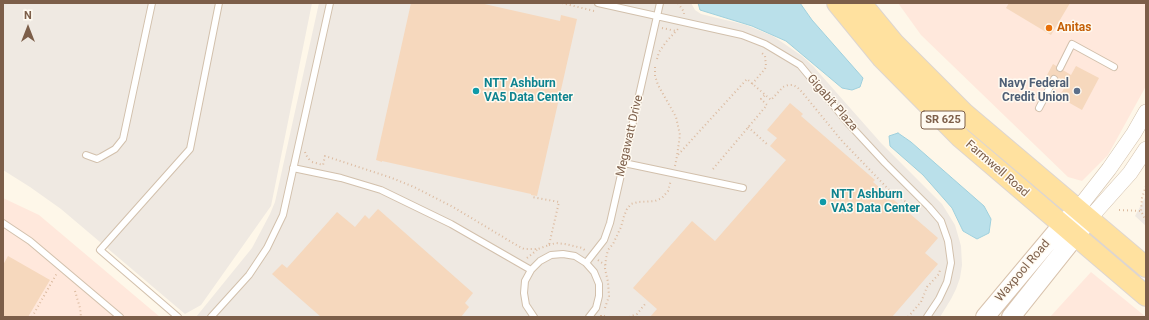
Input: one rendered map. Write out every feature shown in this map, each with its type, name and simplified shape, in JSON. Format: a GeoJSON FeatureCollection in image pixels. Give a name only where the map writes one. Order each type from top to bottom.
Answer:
{"type":"FeatureCollection","features":[{"type":"Feature","properties":{"kind":"main road","name":"Farmwell Road"},"geometry":{"type":"LineString","coordinates":[[838,3],[882,58],[955,132],[1068,230]]}},
{"type":"Feature","properties":{"kind":"main road","name":"Farmwell Road"},"geometry":{"type":"LineString","coordinates":[[861,3],[894,43],[965,114],[1083,214]]}},
{"type":"Feature","properties":{"kind":"main road","name":"Waxpool Road"},"geometry":{"type":"LineString","coordinates":[[985,317],[1083,214]]}},
{"type":"Feature","properties":{"kind":"main road","name":"SR 625"},"geometry":{"type":"LineString","coordinates":[[1083,214],[1146,268]]}},
{"type":"Feature","properties":{"kind":"main road","name":"Waxpool Road"},"geometry":{"type":"LineString","coordinates":[[1010,317],[1068,230]]}},
{"type":"Feature","properties":{"kind":"main road","name":"SR 625"},"geometry":{"type":"LineString","coordinates":[[1068,230],[1146,296]]}},
{"type":"Feature","properties":{"kind":"street"},"geometry":{"type":"LineString","coordinates":[[1083,214],[1109,169],[1134,133],[1146,112]]}},
{"type":"Feature","properties":{"kind":"street"},"geometry":{"type":"LineString","coordinates":[[1083,214],[1130,173],[1146,149]]}},
{"type":"Feature","properties":{"kind":"lane"},"geometry":{"type":"LineString","coordinates":[[86,155],[96,159],[102,157],[115,149],[123,140],[152,3]]}},
{"type":"Feature","properties":{"kind":"lane"},"geometry":{"type":"LineString","coordinates":[[178,317],[100,250],[190,149],[219,3]]}},
{"type":"Feature","properties":{"kind":"lane"},"geometry":{"type":"LineString","coordinates":[[211,317],[249,275],[268,248],[283,215],[330,3]]}},
{"type":"Feature","properties":{"kind":"lane","name":"Gigabit Plaza"},"geometry":{"type":"LineString","coordinates":[[598,3],[742,35],[765,44],[800,65],[848,123],[941,220],[948,241],[951,263],[947,282],[927,317]]}},
{"type":"Feature","properties":{"kind":"lane","name":"Megawatt Drive"},"geometry":{"type":"LineString","coordinates":[[586,263],[604,240],[610,223],[660,3]]}},
{"type":"Feature","properties":{"kind":"lane"},"geometry":{"type":"LineString","coordinates":[[1060,68],[1072,44],[1114,67]]}},
{"type":"Feature","properties":{"kind":"lane"},"geometry":{"type":"LineString","coordinates":[[1039,108],[1054,78]]}},
{"type":"Feature","properties":{"kind":"lane"},"geometry":{"type":"LineString","coordinates":[[624,163],[743,188]]}},
{"type":"Feature","properties":{"kind":"lane"},"geometry":{"type":"LineString","coordinates":[[293,168],[341,178],[381,190],[451,224],[531,270]]}},
{"type":"Feature","properties":{"kind":"lane"},"geometry":{"type":"LineString","coordinates":[[3,223],[30,241],[120,317]]}},
{"type":"Feature","properties":{"kind":"lane"},"geometry":{"type":"LineString","coordinates":[[534,317],[526,305],[524,293],[525,281],[531,270],[540,261],[551,255],[563,254],[575,256],[586,263],[594,272],[599,284],[599,296],[596,308],[589,317]]}},
{"type":"Feature","properties":{"kind":"path"},"geometry":{"type":"LineString","coordinates":[[607,317],[601,316],[607,305],[609,296],[605,269],[608,250],[613,244],[627,209],[631,204],[655,201],[662,198],[668,191],[678,156],[680,134],[676,117],[659,89],[655,76],[655,67],[659,52],[676,31]]}},
{"type":"Feature","properties":{"kind":"path"},"geometry":{"type":"LineString","coordinates":[[752,84],[763,72],[766,66],[765,56],[756,49]]}},
{"type":"Feature","properties":{"kind":"path"},"geometry":{"type":"LineString","coordinates":[[678,156],[747,79],[771,100],[783,87],[793,85],[797,87],[842,141],[895,196],[917,208]]}},
{"type":"Feature","properties":{"kind":"path"},"geometry":{"type":"LineString","coordinates":[[713,169],[767,105],[761,99],[766,95]]}},
{"type":"Feature","properties":{"kind":"path"},"geometry":{"type":"LineString","coordinates":[[748,127],[768,145]]}},
{"type":"Feature","properties":{"kind":"path"},"geometry":{"type":"LineString","coordinates":[[312,162],[323,165],[325,156],[392,178],[414,187],[453,207],[518,246],[524,249],[533,250],[549,245],[559,202],[532,197]]}},
{"type":"Feature","properties":{"kind":"path"},"geometry":{"type":"LineString","coordinates":[[1146,186],[1142,198],[1141,211],[1146,221]]}},
{"type":"Feature","properties":{"kind":"path"},"geometry":{"type":"LineString","coordinates":[[1119,210],[1141,211]]}},
{"type":"Feature","properties":{"kind":"path"},"geometry":{"type":"LineString","coordinates":[[32,317],[61,267]]}},
{"type":"Feature","properties":{"kind":"path"},"geometry":{"type":"LineString","coordinates":[[908,317],[921,302],[926,288],[941,268]]}},
{"type":"Feature","properties":{"kind":"path"},"geometry":{"type":"LineString","coordinates":[[72,276],[81,317]]}},
{"type":"Feature","properties":{"kind":"path"},"geometry":{"type":"LineString","coordinates":[[629,317],[637,314],[646,304]]}},
{"type":"Feature","properties":{"kind":"shaded area"},"geometry":{"type":"Polygon","coordinates":[[[3,3],[312,3],[271,206],[201,305],[185,314],[61,209],[3,170],[3,3]]]}},
{"type":"Feature","properties":{"kind":"shaded area"},"geometry":{"type":"Polygon","coordinates":[[[319,3],[691,3],[695,10],[701,14],[746,25],[773,36],[802,56],[813,66],[881,143],[942,204],[955,225],[961,246],[962,265],[960,278],[956,289],[940,317],[196,317],[252,248],[275,202],[319,3]]]}},
{"type":"Feature","properties":{"kind":"shaded area"},"geometry":{"type":"Polygon","coordinates":[[[898,3],[1146,3],[1146,86],[1108,155],[1082,181],[1068,177],[921,35],[898,3]]]}},
{"type":"Feature","properties":{"kind":"shaded area"},"geometry":{"type":"Polygon","coordinates":[[[1146,196],[1146,226],[1135,216],[1146,196]]]}},
{"type":"Feature","properties":{"kind":"shaded area"},"geometry":{"type":"Polygon","coordinates":[[[3,198],[39,215],[160,317],[3,317],[3,198]]]}},
{"type":"Feature","properties":{"kind":"shaded area"},"geometry":{"type":"Polygon","coordinates":[[[1091,272],[1146,317],[1050,317],[1091,272]]]}},
{"type":"Feature","properties":{"kind":"water"},"geometry":{"type":"Polygon","coordinates":[[[698,3],[800,3],[812,20],[863,78],[860,87],[852,90],[842,88],[786,41],[752,26],[700,10],[698,3]]]}},
{"type":"Feature","properties":{"kind":"water"},"geometry":{"type":"Polygon","coordinates":[[[898,133],[911,142],[984,206],[991,219],[989,233],[977,239],[963,231],[952,208],[923,175],[890,146],[889,136],[898,133]]]}},
{"type":"Feature","properties":{"kind":"building","name":"NTT Ashburn VA5 Data Center"},"geometry":{"type":"Polygon","coordinates":[[[411,3],[480,3],[560,21],[561,15],[577,19],[537,196],[376,160],[411,3]]]}},
{"type":"Feature","properties":{"kind":"building"},"geometry":{"type":"Polygon","coordinates":[[[1009,3],[1070,3],[1051,35],[1006,8],[1009,3]]]}},
{"type":"Feature","properties":{"kind":"building","name":"Navy Federal Credit Union"},"geometry":{"type":"Polygon","coordinates":[[[1053,64],[1071,75],[1076,66],[1099,78],[1082,110],[1059,97],[1066,85],[1047,75],[1053,64]]]}},
{"type":"Feature","properties":{"kind":"building","name":"NTT Ashburn VA3 Data Center"},"geometry":{"type":"Polygon","coordinates":[[[790,103],[803,114],[801,116],[875,180],[873,182],[938,238],[925,253],[938,264],[892,317],[650,317],[657,309],[633,288],[692,221],[715,241],[786,160],[770,146],[777,138],[767,130],[790,103]]]}},
{"type":"Feature","properties":{"kind":"building"},"geometry":{"type":"Polygon","coordinates":[[[378,209],[473,293],[465,303],[469,307],[461,317],[321,317],[272,274],[282,264],[287,268],[337,212],[355,227],[365,215],[369,219],[378,209]]]}},
{"type":"Feature","properties":{"kind":"building"},"geometry":{"type":"Polygon","coordinates":[[[8,256],[50,280],[28,317],[3,317],[3,265],[8,256]]]}},
{"type":"Feature","properties":{"kind":"place","name":"Anitas"},"geometry":{"type":"Point","coordinates":[1049,28]}},
{"type":"Feature","properties":{"kind":"place","name":"NTT Ashburn VA5 Data Center"},"geometry":{"type":"Point","coordinates":[476,91]}},
{"type":"Feature","properties":{"kind":"place","name":"Navy Federal Credit Union"},"geometry":{"type":"Point","coordinates":[1077,91]}},
{"type":"Feature","properties":{"kind":"place","name":"NTT Ashburn VA3 Data Center"},"geometry":{"type":"Point","coordinates":[823,202]}}]}
